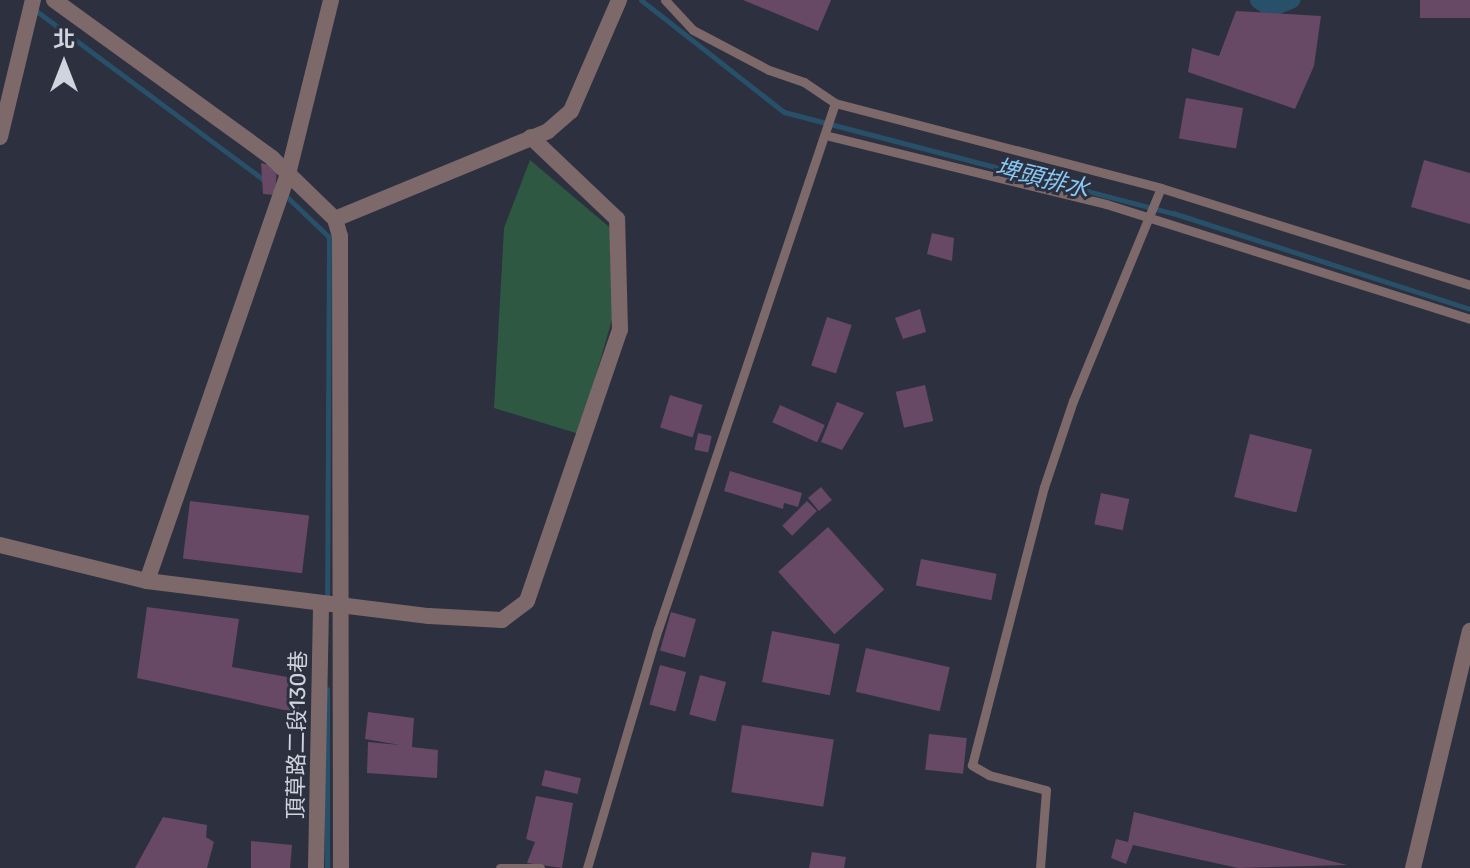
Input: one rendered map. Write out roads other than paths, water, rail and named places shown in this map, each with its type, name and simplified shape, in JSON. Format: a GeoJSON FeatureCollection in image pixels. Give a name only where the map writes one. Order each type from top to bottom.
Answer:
{"type":"FeatureCollection","features":[{"type":"Feature","properties":{"kind":"street"},"geometry":{"type":"LineString","coordinates":[[0,137],[33,0]]}},
{"type":"Feature","properties":{"kind":"street"},"geometry":{"type":"LineString","coordinates":[[54,0],[288,174],[335,219],[340,236],[330,604],[341,868]]}},
{"type":"Feature","properties":{"kind":"street"},"geometry":{"type":"LineString","coordinates":[[147,581],[288,174],[331,0]]}},
{"type":"Feature","properties":{"kind":"street"},"geometry":{"type":"LineString","coordinates":[[335,219],[548,131],[571,111],[619,0]]}},
{"type":"Feature","properties":{"kind":"street"},"geometry":{"type":"LineString","coordinates":[[0,545],[147,581],[330,604],[502,620],[527,601],[620,330],[617,219],[531,137]]}},
{"type":"Feature","properties":{"kind":"street","name":"頂草路二段130巷"},"geometry":{"type":"LineString","coordinates":[[316,868],[330,604]]}},
{"type":"Feature","properties":{"kind":"street"},"geometry":{"type":"LineString","coordinates":[[1413,868],[1470,631]]}},
{"type":"Feature","properties":{"kind":"lane"},"geometry":{"type":"LineString","coordinates":[[665,0],[693,30],[769,70],[804,82],[835,103],[1161,188],[1470,285]]}},
{"type":"Feature","properties":{"kind":"lane"},"geometry":{"type":"LineString","coordinates":[[587,868],[658,629],[835,103]]}},
{"type":"Feature","properties":{"kind":"lane"},"geometry":{"type":"LineString","coordinates":[[825,135],[1151,217],[1470,319]]}},
{"type":"Feature","properties":{"kind":"lane"},"geometry":{"type":"LineString","coordinates":[[1040,868],[1046,790],[989,775],[972,765],[1044,487],[1073,401],[1161,188]]}},
{"type":"Feature","properties":{"kind":"lane"},"geometry":{"type":"LineString","coordinates":[[500,868],[540,868]]}},
{"type":"Feature","properties":{"kind":"waterway","name":"埤頭排水"},"geometry":{"type":"LineString","coordinates":[[641,0],[784,112],[1173,213],[1470,309]]}},
{"type":"Feature","properties":{"kind":"waterway"},"geometry":{"type":"LineString","coordinates":[[1259,0],[1271,8],[1291,0]]}},
{"type":"Feature","properties":{"kind":"waterway"},"geometry":{"type":"LineString","coordinates":[[35,10],[265,181]]}},
{"type":"Feature","properties":{"kind":"waterway"},"geometry":{"type":"LineString","coordinates":[[286,196],[329,237],[327,599]]}},
{"type":"Feature","properties":{"kind":"waterway"},"geometry":{"type":"LineString","coordinates":[[327,689],[327,868]]}}]}
